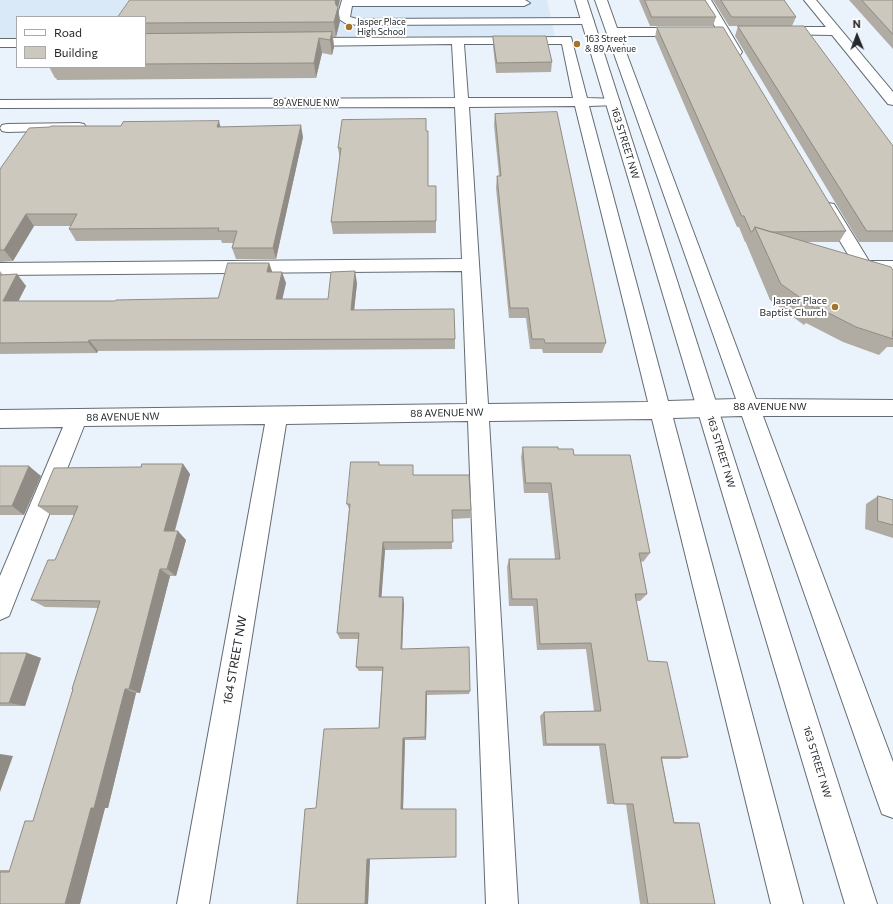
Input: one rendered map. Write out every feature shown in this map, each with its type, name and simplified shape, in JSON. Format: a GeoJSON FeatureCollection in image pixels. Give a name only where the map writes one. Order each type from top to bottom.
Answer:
{"type":"FeatureCollection","features":[{"type":"Feature","properties":{"kind":"street","name":"163 STREET NW"},"geometry":{"type":"LineString","coordinates":[[581,0],[861,904]]}},
{"type":"Feature","properties":{"kind":"street"},"geometry":{"type":"LineString","coordinates":[[601,0],[893,803]]}},
{"type":"Feature","properties":{"kind":"street"},"geometry":{"type":"LineString","coordinates":[[706,0],[744,66]]}},
{"type":"Feature","properties":{"kind":"street"},"geometry":{"type":"LineString","coordinates":[[810,0],[892,98]]}},
{"type":"Feature","properties":{"kind":"street"},"geometry":{"type":"LineString","coordinates":[[527,21],[524,2],[348,2],[344,14],[345,18],[349,21],[527,21],[588,21]]}},
{"type":"Feature","properties":{"kind":"street"},"geometry":{"type":"LineString","coordinates":[[764,32],[836,31]]}},
{"type":"Feature","properties":{"kind":"street"},"geometry":{"type":"LineString","coordinates":[[613,32],[694,32]]}},
{"type":"Feature","properties":{"kind":"street"},"geometry":{"type":"LineString","coordinates":[[709,32],[740,32]]}},
{"type":"Feature","properties":{"kind":"street"},"geometry":{"type":"LineString","coordinates":[[294,42],[458,42],[567,40],[581,102],[659,410],[787,904]]}},
{"type":"Feature","properties":{"kind":"street"},"geometry":{"type":"LineString","coordinates":[[458,42],[471,265],[502,904]]}},
{"type":"Feature","properties":{"kind":"street"},"geometry":{"type":"LineString","coordinates":[[0,43],[16,43]]}},
{"type":"Feature","properties":{"kind":"street","name":"89 AVENUE NW"},"geometry":{"type":"LineString","coordinates":[[0,104],[613,102]]}},
{"type":"Feature","properties":{"kind":"street"},"geometry":{"type":"LineString","coordinates":[[73,127],[87,104]]}},
{"type":"Feature","properties":{"kind":"street"},"geometry":{"type":"LineString","coordinates":[[8,128],[94,127]]}},
{"type":"Feature","properties":{"kind":"street"},"geometry":{"type":"LineString","coordinates":[[820,193],[864,268],[893,267]]}},
{"type":"Feature","properties":{"kind":"street"},"geometry":{"type":"LineString","coordinates":[[0,269],[471,265]]}},
{"type":"Feature","properties":{"kind":"street","name":"88 AVENUE NW"},"geometry":{"type":"LineString","coordinates":[[0,418],[277,416],[659,410],[748,407],[893,408]]}},
{"type":"Feature","properties":{"kind":"street","name":"164 STREET NW"},"geometry":{"type":"LineString","coordinates":[[192,904],[277,416]]}},
{"type":"Feature","properties":{"kind":"street"},"geometry":{"type":"LineString","coordinates":[[0,607],[77,418]]}},
{"type":"Feature","properties":{"kind":"shaded area","name":"Jasper Place High School"},"geometry":{"type":"Polygon","coordinates":[[[0,0],[547,0],[555,36],[146,38],[146,16],[16,16],[16,39],[0,39],[0,0]]]}},
{"type":"Feature","properties":{"kind":"building"},"geometry":{"type":"Polygon","coordinates":[[[130,0],[335,0],[338,7],[334,22],[146,23],[146,16],[119,16],[130,0]]]}},
{"type":"Feature","properties":{"kind":"building"},"geometry":{"type":"Polygon","coordinates":[[[645,0],[705,0],[716,17],[652,17],[645,0]]]}},
{"type":"Feature","properties":{"kind":"building"},"geometry":{"type":"Polygon","coordinates":[[[721,0],[784,0],[796,17],[732,17],[721,0]]]}},
{"type":"Feature","properties":{"kind":"building"},"geometry":{"type":"Polygon","coordinates":[[[862,0],[893,0],[893,34],[862,0]]]}},
{"type":"Feature","properties":{"kind":"building"},"geometry":{"type":"Polygon","coordinates":[[[738,26],[804,26],[893,146],[893,231],[867,231],[738,26]]]}},
{"type":"Feature","properties":{"kind":"building"},"geometry":{"type":"Polygon","coordinates":[[[657,27],[723,27],[846,231],[771,232],[755,227],[751,232],[744,216],[742,216],[657,27]]]}},
{"type":"Feature","properties":{"kind":"building"},"geometry":{"type":"Polygon","coordinates":[[[332,32],[330,40],[319,38],[314,63],[146,64],[146,34],[332,32]]]}},
{"type":"Feature","properties":{"kind":"building"},"geometry":{"type":"Polygon","coordinates":[[[493,36],[546,36],[552,62],[497,63],[493,36]]]}},
{"type":"Feature","properties":{"kind":"building"},"geometry":{"type":"Polygon","coordinates":[[[557,112],[606,343],[545,343],[544,339],[532,339],[528,308],[510,308],[497,176],[501,176],[495,114],[557,112]]]}},
{"type":"Feature","properties":{"kind":"building"},"geometry":{"type":"Polygon","coordinates":[[[426,119],[426,131],[428,131],[428,186],[436,186],[436,221],[331,222],[341,148],[338,148],[342,120],[426,119]]]}},
{"type":"Feature","properties":{"kind":"building"},"geometry":{"type":"Polygon","coordinates":[[[219,121],[217,127],[301,125],[273,248],[232,248],[237,231],[218,231],[219,228],[69,229],[77,214],[26,214],[4,250],[0,250],[0,169],[29,128],[51,126],[121,126],[123,122],[219,121]]]}},
{"type":"Feature","properties":{"kind":"building"},"geometry":{"type":"Polygon","coordinates":[[[755,227],[891,267],[893,270],[893,339],[856,327],[817,307],[816,309],[781,284],[755,227]]]}},
{"type":"Feature","properties":{"kind":"building"},"geometry":{"type":"Polygon","coordinates":[[[228,263],[269,263],[267,272],[282,272],[276,299],[328,299],[331,272],[355,271],[351,310],[454,309],[455,339],[89,340],[88,342],[0,343],[0,275],[17,274],[3,301],[115,301],[218,298],[228,263]]]}},
{"type":"Feature","properties":{"kind":"building"},"geometry":{"type":"Polygon","coordinates":[[[523,447],[558,447],[558,449],[573,449],[574,455],[630,455],[650,553],[639,553],[647,594],[635,594],[648,661],[667,662],[688,757],[661,757],[674,823],[699,823],[715,904],[648,904],[633,804],[614,804],[605,744],[546,744],[544,712],[601,711],[591,643],[540,644],[537,599],[512,599],[509,559],[560,559],[551,483],[526,483],[523,447]]]}},
{"type":"Feature","properties":{"kind":"building"},"geometry":{"type":"Polygon","coordinates":[[[351,462],[379,462],[379,465],[413,465],[413,475],[469,475],[471,510],[452,510],[453,542],[383,542],[379,597],[403,597],[401,649],[469,647],[470,691],[426,691],[425,737],[403,738],[401,809],[456,809],[456,857],[367,859],[365,904],[297,904],[305,809],[316,808],[324,729],[379,728],[383,667],[356,667],[359,633],[337,633],[350,504],[347,504],[351,462]]]}},
{"type":"Feature","properties":{"kind":"building"},"geometry":{"type":"Polygon","coordinates":[[[142,464],[183,464],[164,531],[178,531],[167,569],[160,569],[129,689],[125,689],[94,808],[91,808],[65,904],[0,904],[0,872],[9,872],[25,821],[33,821],[100,601],[31,600],[48,560],[55,560],[78,506],[38,506],[54,468],[141,467],[142,464]]]}},
{"type":"Feature","properties":{"kind":"building"},"geometry":{"type":"Polygon","coordinates":[[[0,466],[29,466],[12,506],[0,506],[0,466]]]}},
{"type":"Feature","properties":{"kind":"building"},"geometry":{"type":"Polygon","coordinates":[[[878,496],[893,500],[893,525],[878,521],[878,496]]]}},
{"type":"Feature","properties":{"kind":"building"},"geometry":{"type":"Polygon","coordinates":[[[0,653],[27,653],[9,703],[0,703],[0,653]]]}},
{"type":"Feature","properties":{"kind":"place","name":"Jasper Place High School"},"geometry":{"type":"Point","coordinates":[349,27]}},
{"type":"Feature","properties":{"kind":"place","name":"163 Street & 89 Avenue"},"geometry":{"type":"Point","coordinates":[577,44]}},
{"type":"Feature","properties":{"kind":"place","name":"Jasper Place Baptist Church"},"geometry":{"type":"Point","coordinates":[835,307]}}]}
